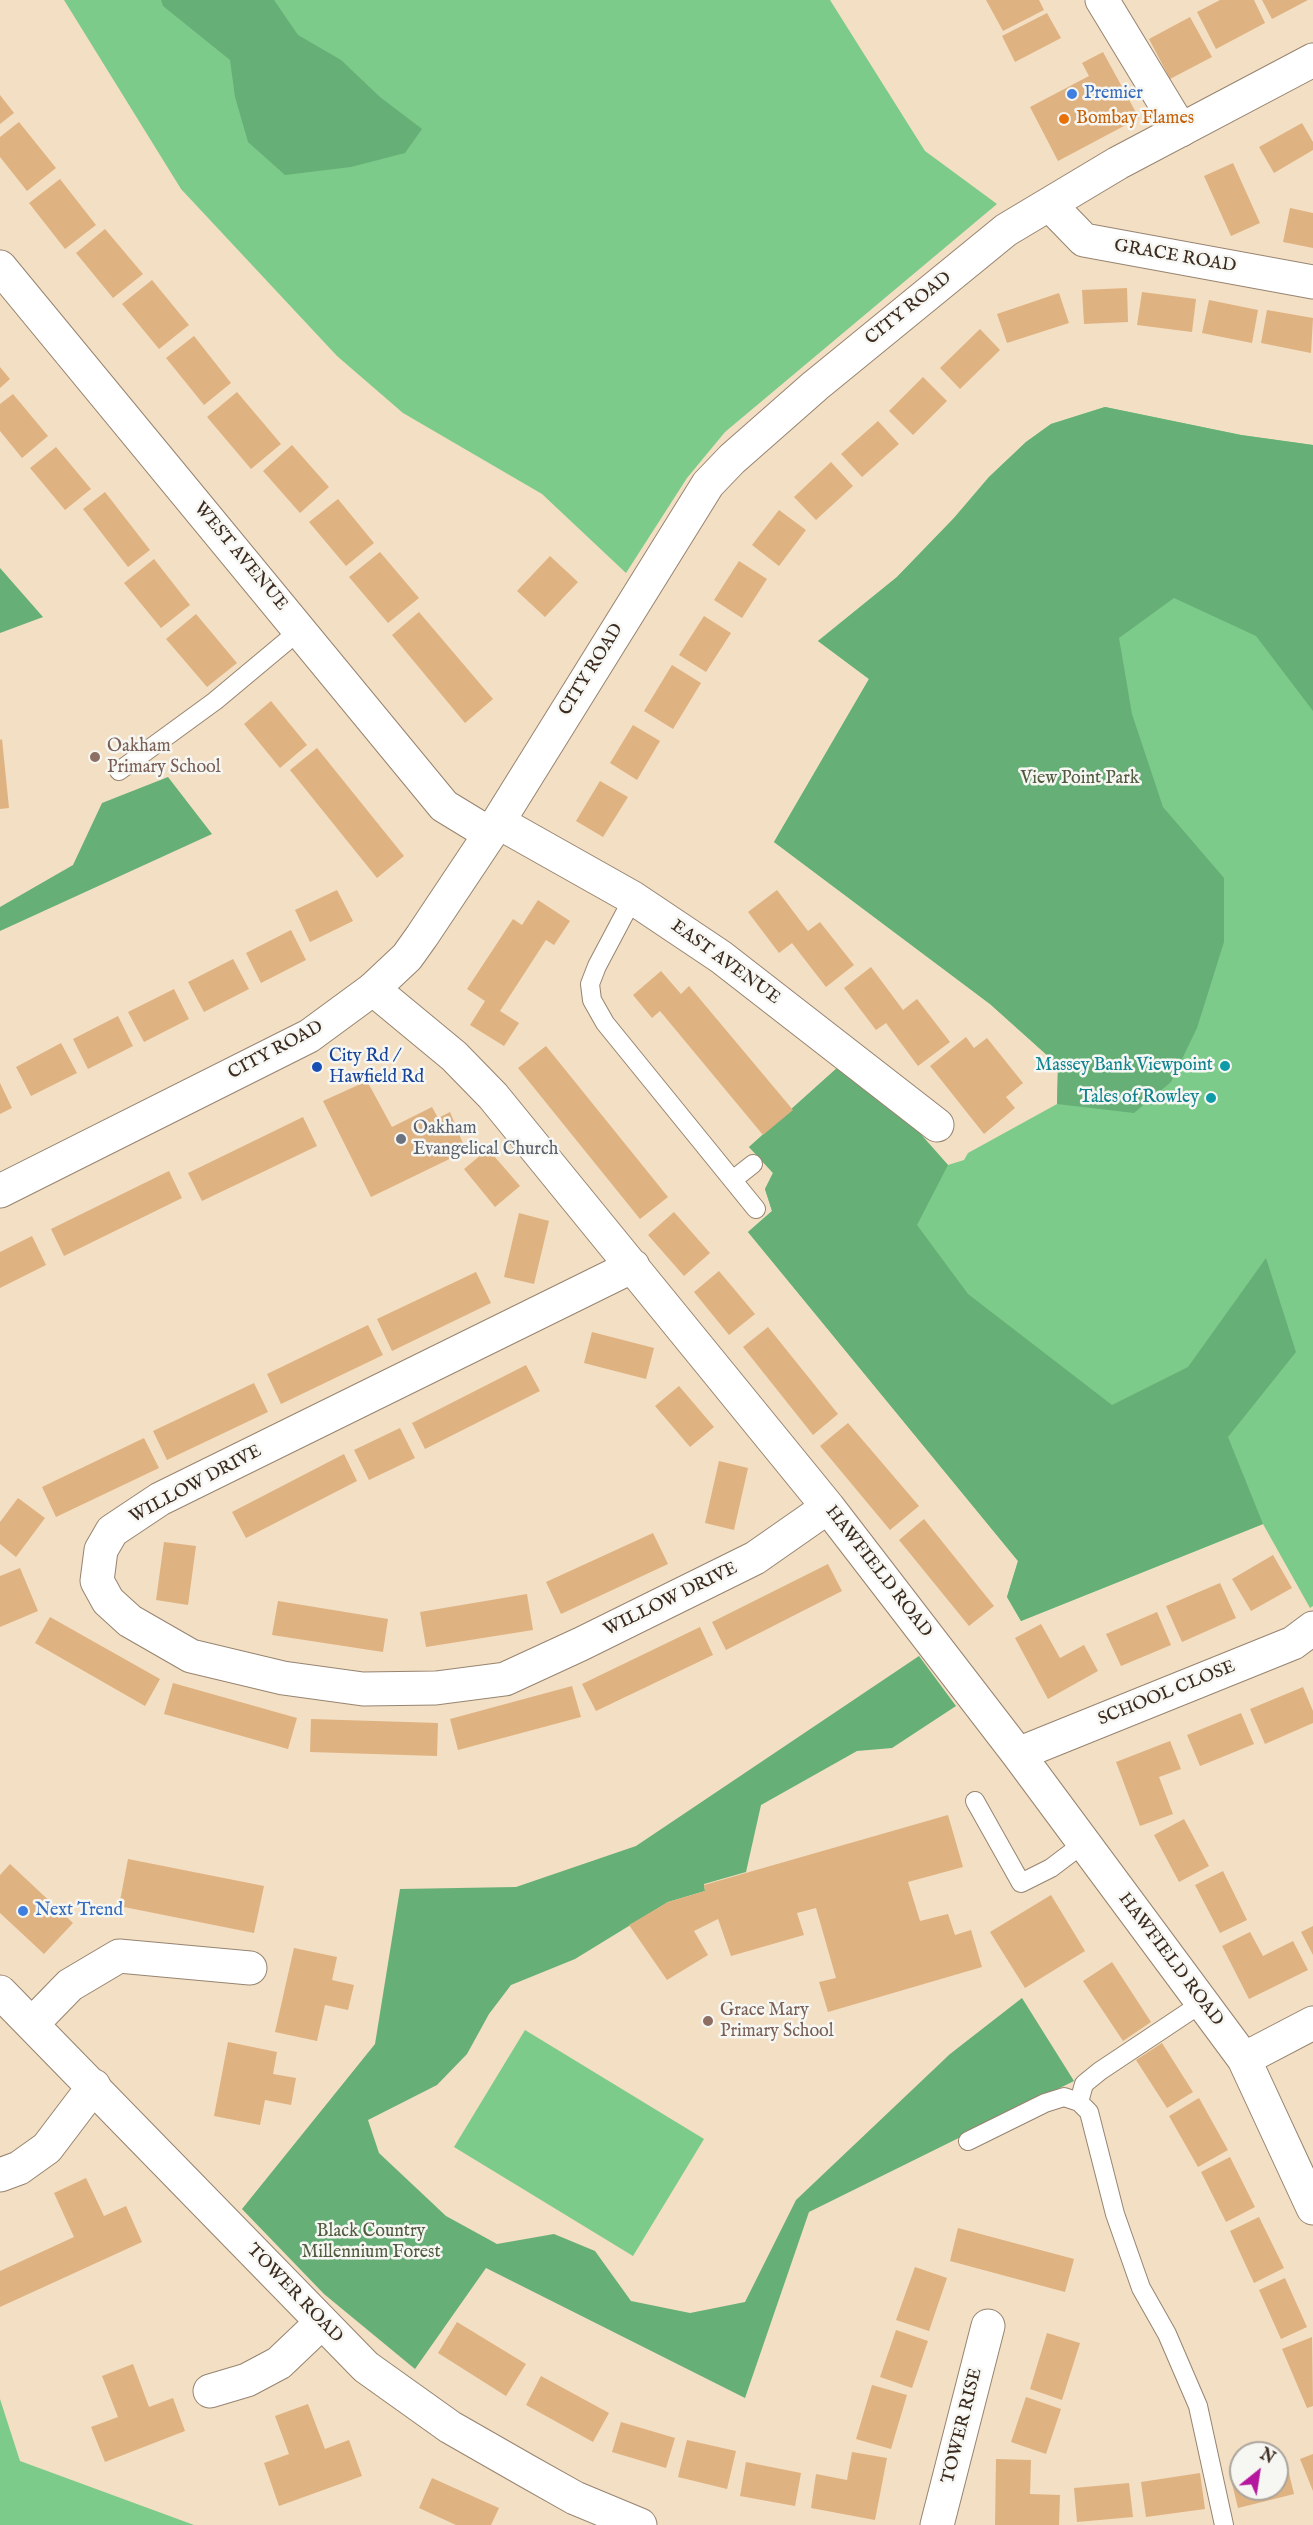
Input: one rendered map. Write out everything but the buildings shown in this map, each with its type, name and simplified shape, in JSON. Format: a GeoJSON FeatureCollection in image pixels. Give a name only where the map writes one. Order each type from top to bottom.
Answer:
{"type":"FeatureCollection","features":[{"type":"Feature","properties":{"kind":"street"},"geometry":{"type":"LineString","coordinates":[[1102,0],[1181,129]]}},
{"type":"Feature","properties":{"kind":"street","name":"CITY ROAD"},"geometry":{"type":"LineString","coordinates":[[0,1191],[309,1036],[373,989],[407,957],[494,828],[708,484],[815,386],[1006,230],[1118,163],[1313,60]]}},
{"type":"Feature","properties":{"kind":"street","name":"GRACE ROAD"},"geometry":{"type":"LineString","coordinates":[[1050,205],[1084,240],[1313,282]]}},
{"type":"Feature","properties":{"kind":"street","name":"WEST AVENUE"},"geometry":{"type":"LineString","coordinates":[[0,267],[444,806],[494,828]]}},
{"type":"Feature","properties":{"kind":"street","name":"EAST AVENUE"},"geometry":{"type":"LineString","coordinates":[[494,828],[633,898],[722,957],[937,1125]]}},
{"type":"Feature","properties":{"kind":"street","name":"HAWFIELD ROAD"},"geometry":{"type":"LineString","coordinates":[[373,989],[454,1056],[493,1095],[828,1507],[1018,1754],[1244,2059],[1313,2208]]}},
{"type":"Feature","properties":{"kind":"street","name":"WILLOW DRIVE"},"geometry":{"type":"LineString","coordinates":[[633,1266],[160,1499],[112,1531],[101,1550],[97,1581],[108,1601],[130,1621],[191,1656],[283,1678],[363,1689],[436,1688],[505,1679],[755,1558],[828,1507]]}},
{"type":"Feature","properties":{"kind":"street","name":"SCHOOL CLOSE"},"geometry":{"type":"LineString","coordinates":[[1018,1754],[1293,1643],[1313,1628]]}},
{"type":"Feature","properties":{"kind":"street"},"geometry":{"type":"LineString","coordinates":[[33,2023],[70,1985],[100,1964],[119,1956],[250,1968]]}},
{"type":"Feature","properties":{"kind":"street","name":"TOWER ROAD"},"geometry":{"type":"LineString","coordinates":[[0,1992],[33,2023],[366,2367],[450,2427],[576,2498],[640,2525]]}},
{"type":"Feature","properties":{"kind":"street"},"geometry":{"type":"LineString","coordinates":[[1244,2059],[1313,2023]]}},
{"type":"Feature","properties":{"kind":"street"},"geometry":{"type":"LineString","coordinates":[[0,2175],[19,2168],[47,2148],[94,2086]]}},
{"type":"Feature","properties":{"kind":"street"},"geometry":{"type":"LineString","coordinates":[[210,2391],[246,2380],[279,2363],[321,2323]]}},
{"type":"Feature","properties":{"kind":"street","name":"TOWER RISE"},"geometry":{"type":"LineString","coordinates":[[937,2525],[988,2326]]}},
{"type":"Feature","properties":{"kind":"lane"},"geometry":{"type":"LineString","coordinates":[[119,771],[215,701],[300,630]]}},
{"type":"Feature","properties":{"kind":"lane"},"geometry":{"type":"LineString","coordinates":[[633,898],[597,966],[590,984],[592,1000],[605,1023],[734,1179],[756,1209]]}},
{"type":"Feature","properties":{"kind":"lane"},"geometry":{"type":"LineString","coordinates":[[734,1179],[753,1164]]}},
{"type":"Feature","properties":{"kind":"lane"},"geometry":{"type":"LineString","coordinates":[[975,1801],[1021,1883],[1052,1868],[1084,1843]]}},
{"type":"Feature","properties":{"kind":"lane"},"geometry":{"type":"LineString","coordinates":[[1079,2102],[1084,2084],[1100,2071],[1202,2003]]}},
{"type":"Feature","properties":{"kind":"lane"},"geometry":{"type":"LineString","coordinates":[[968,2141],[1045,2103],[1064,2097],[1079,2102],[1089,2112],[1114,2214],[1142,2288],[1167,2334],[1198,2406],[1224,2525]]}},
{"type":"Feature","properties":{"kind":"green space"},"geometry":{"type":"Polygon","coordinates":[[[64,0],[830,0],[925,151],[997,204],[725,432],[687,478],[626,573],[542,494],[403,413],[337,356],[181,189],[64,0]]]}},
{"type":"Feature","properties":{"kind":"green space"},"geometry":{"type":"Polygon","coordinates":[[[161,0],[274,0],[298,35],[341,60],[380,97],[422,129],[405,153],[351,167],[285,175],[248,142],[235,97],[230,60],[163,6],[161,0]]]}},
{"type":"Feature","properties":{"kind":"green space","name":"View Point Park"},"geometry":{"type":"Polygon","coordinates":[[[1105,407],[1241,435],[1313,445],[1313,1606],[1310,1608],[1263,1524],[1021,1621],[1007,1597],[1018,1561],[748,1232],[772,1211],[765,1189],[773,1173],[749,1147],[837,1068],[901,1112],[948,1165],[964,1160],[968,1153],[1057,1104],[1058,1065],[990,1004],[774,842],[869,679],[818,641],[897,577],[954,518],[989,477],[1026,442],[1051,424],[1105,407]]]}},
{"type":"Feature","properties":{"kind":"green space"},"geometry":{"type":"Polygon","coordinates":[[[1105,407],[1241,435],[1313,445],[1313,711],[1256,636],[1174,598],[1119,638],[1132,714],[1163,807],[1224,878],[1224,942],[1197,1028],[1171,1082],[1134,1113],[1057,1104],[1058,1065],[990,1004],[774,842],[869,679],[818,641],[897,577],[954,518],[989,477],[1026,442],[1051,424],[1105,407]]]}},
{"type":"Feature","properties":{"kind":"green space"},"geometry":{"type":"Polygon","coordinates":[[[0,568],[43,617],[0,633],[0,568]]]}},
{"type":"Feature","properties":{"kind":"green space"},"geometry":{"type":"Polygon","coordinates":[[[168,777],[212,834],[0,931],[0,907],[73,865],[102,803],[168,777]]]}},
{"type":"Feature","properties":{"kind":"green space"},"geometry":{"type":"Polygon","coordinates":[[[837,1068],[901,1112],[948,1165],[917,1225],[968,1294],[1112,1405],[1188,1367],[1266,1258],[1296,1352],[1228,1437],[1263,1524],[1021,1621],[1007,1597],[1018,1561],[748,1232],[772,1211],[765,1189],[773,1173],[749,1147],[837,1068]]]}},
{"type":"Feature","properties":{"kind":"green space","name":"Black Country Millennium Forest"},"geometry":{"type":"Polygon","coordinates":[[[919,1656],[956,1706],[892,1748],[857,1751],[761,1805],[746,1872],[704,1884],[705,1891],[668,1902],[575,1959],[511,1985],[489,2014],[467,2054],[437,2085],[368,2120],[379,2153],[446,2216],[497,2244],[554,2234],[595,2251],[631,2301],[690,2313],[745,2302],[796,2200],[950,2054],[1022,1998],[1074,2081],[809,2212],[745,2398],[486,2268],[415,2369],[324,2294],[242,2209],[375,2044],[400,1889],[516,1887],[636,1846],[919,1656]]]}},
{"type":"Feature","properties":{"kind":"green space"},"geometry":{"type":"Polygon","coordinates":[[[525,2030],[704,2139],[633,2256],[454,2147],[525,2030]]]}},
{"type":"Feature","properties":{"kind":"green space"},"geometry":{"type":"Polygon","coordinates":[[[0,2399],[20,2461],[194,2525],[0,2525],[0,2399]]]}},
{"type":"Feature","properties":{"kind":"place","name":"Premier"},"geometry":{"type":"Point","coordinates":[1072,94]}},
{"type":"Feature","properties":{"kind":"place","name":"Bombay Flames"},"geometry":{"type":"Point","coordinates":[1064,119]}},
{"type":"Feature","properties":{"kind":"place","name":"Oakham Primary School"},"geometry":{"type":"Point","coordinates":[95,757]}},
{"type":"Feature","properties":{"kind":"place","name":"Massey Bank Viewpoint"},"geometry":{"type":"Point","coordinates":[1225,1066]}},
{"type":"Feature","properties":{"kind":"place","name":"City Rd / Hawfield Rd"},"geometry":{"type":"Point","coordinates":[317,1067]}},
{"type":"Feature","properties":{"kind":"place","name":"Tales of Rowley"},"geometry":{"type":"Point","coordinates":[1211,1098]}},
{"type":"Feature","properties":{"kind":"place","name":"Oakham Evangelical Church"},"geometry":{"type":"Point","coordinates":[401,1139]}},
{"type":"Feature","properties":{"kind":"place","name":"Next Trend"},"geometry":{"type":"Point","coordinates":[23,1911]}},
{"type":"Feature","properties":{"kind":"place","name":"Grace Mary Primary School"},"geometry":{"type":"Point","coordinates":[708,2021]}}]}
